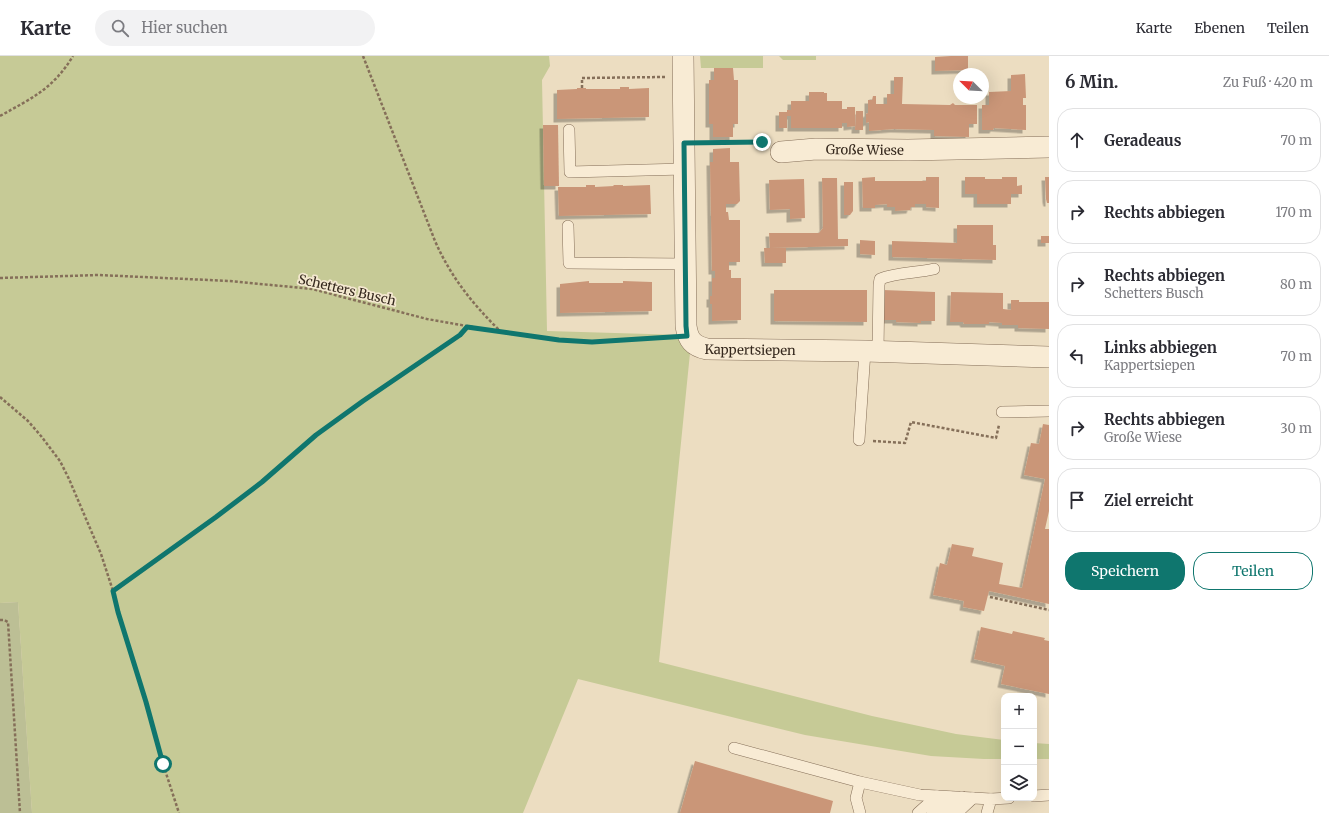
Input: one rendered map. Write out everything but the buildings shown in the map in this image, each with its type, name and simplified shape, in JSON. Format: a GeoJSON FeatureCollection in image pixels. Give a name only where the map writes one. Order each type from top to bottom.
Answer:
{"type":"FeatureCollection","features":[{"type":"Feature","properties":{"kind":"street","name":"Kappertsiepen"},"geometry":{"type":"LineString","coordinates":[[683,56],[687,336],[698,347],[707,349],[871,351],[1049,357]]}},
{"type":"Feature","properties":{"kind":"street","name":"Große Wiese"},"geometry":{"type":"LineString","coordinates":[[781,152],[816,149],[908,150],[1049,147]]}},
{"type":"Feature","properties":{"kind":"lane"},"geometry":{"type":"LineString","coordinates":[[569,130],[570,172],[684,170]]}},
{"type":"Feature","properties":{"kind":"lane"},"geometry":{"type":"LineString","coordinates":[[568,226],[568,263],[685,264]]}},
{"type":"Feature","properties":{"kind":"lane"},"geometry":{"type":"LineString","coordinates":[[859,440],[880,279],[887,276],[934,269]]}},
{"type":"Feature","properties":{"kind":"lane"},"geometry":{"type":"LineString","coordinates":[[1002,412],[1049,411]]}},
{"type":"Feature","properties":{"kind":"lane"},"geometry":{"type":"LineString","coordinates":[[734,748],[860,782],[920,795],[1001,798]]}},
{"type":"Feature","properties":{"kind":"lane"},"geometry":{"type":"LineString","coordinates":[[860,782],[856,798],[860,813]]}},
{"type":"Feature","properties":{"kind":"lane"},"geometry":{"type":"LineString","coordinates":[[1037,796],[1049,795]]}},
{"type":"Feature","properties":{"kind":"lane"},"geometry":{"type":"LineString","coordinates":[[918,813],[937,796]]}},
{"type":"Feature","properties":{"kind":"lane"},"geometry":{"type":"LineString","coordinates":[[932,813],[950,797]]}},
{"type":"Feature","properties":{"kind":"lane"},"geometry":{"type":"LineString","coordinates":[[944,813],[968,798]]}},
{"type":"Feature","properties":{"kind":"lane"},"geometry":{"type":"LineString","coordinates":[[957,813],[968,798]]}},
{"type":"Feature","properties":{"kind":"lane"},"geometry":{"type":"LineString","coordinates":[[987,813],[991,799]]}},
{"type":"Feature","properties":{"kind":"path"},"geometry":{"type":"LineString","coordinates":[[0,116],[41,93],[54,81],[73,56]]}},
{"type":"Feature","properties":{"kind":"path"},"geometry":{"type":"LineString","coordinates":[[363,56],[444,262],[455,280],[469,298],[500,331]]}},
{"type":"Feature","properties":{"kind":"path"},"geometry":{"type":"LineString","coordinates":[[582,88],[582,78],[683,77]]}},
{"type":"Feature","properties":{"kind":"path"},"geometry":{"type":"LineString","coordinates":[[684,143],[762,142],[781,152]]}},
{"type":"Feature","properties":{"kind":"path","name":"Schetters Busch"},"geometry":{"type":"LineString","coordinates":[[0,278],[55,276],[143,276],[230,281],[312,290],[406,315],[467,327],[559,340],[592,342],[687,336]]}},
{"type":"Feature","properties":{"kind":"path"},"geometry":{"type":"LineString","coordinates":[[113,591],[262,482],[316,435],[460,335],[467,327]]}},
{"type":"Feature","properties":{"kind":"path"},"geometry":{"type":"LineString","coordinates":[[0,397],[28,421],[42,436],[60,461],[101,554],[179,813]]}},
{"type":"Feature","properties":{"kind":"path"},"geometry":{"type":"LineString","coordinates":[[884,442],[905,443],[911,422],[996,438],[1002,412]]}},
{"type":"Feature","properties":{"kind":"path"},"geometry":{"type":"LineString","coordinates":[[990,597],[1049,610]]}},
{"type":"Feature","properties":{"kind":"path"},"geometry":{"type":"LineString","coordinates":[[0,620],[8,622],[20,813]]}},
{"type":"Feature","properties":{"kind":"green space"},"geometry":{"type":"Polygon","coordinates":[[[0,56],[549,56],[550,66],[542,80],[547,331],[683,335],[691,343],[659,662],[872,716],[956,734],[1001,740],[1001,759],[931,756],[805,735],[578,679],[523,813],[32,813],[18,602],[0,603],[0,56]]]}},
{"type":"Feature","properties":{"kind":"green space"},"geometry":{"type":"Polygon","coordinates":[[[700,56],[763,56],[763,68],[701,68],[700,56]]]}},
{"type":"Feature","properties":{"kind":"green space"},"geometry":{"type":"Polygon","coordinates":[[[779,56],[816,56],[816,60],[783,60],[779,56]]]}},
{"type":"Feature","properties":{"kind":"green space"},"geometry":{"type":"Polygon","coordinates":[[[18,602],[32,813],[0,813],[0,603],[18,602]]]}},
{"type":"Feature","properties":{"kind":"green space"},"geometry":{"type":"Polygon","coordinates":[[[1037,743],[1049,744],[1049,759],[1037,759],[1037,743]]]}},
{"type":"Feature","properties":{"kind":"route"},"geometry":{"type":"LineString","coordinates":[[163,764],[113,591],[262,482],[316,435],[412,366],[460,335],[467,327],[559,340],[592,342],[687,336],[684,143],[762,142]]}}]}
